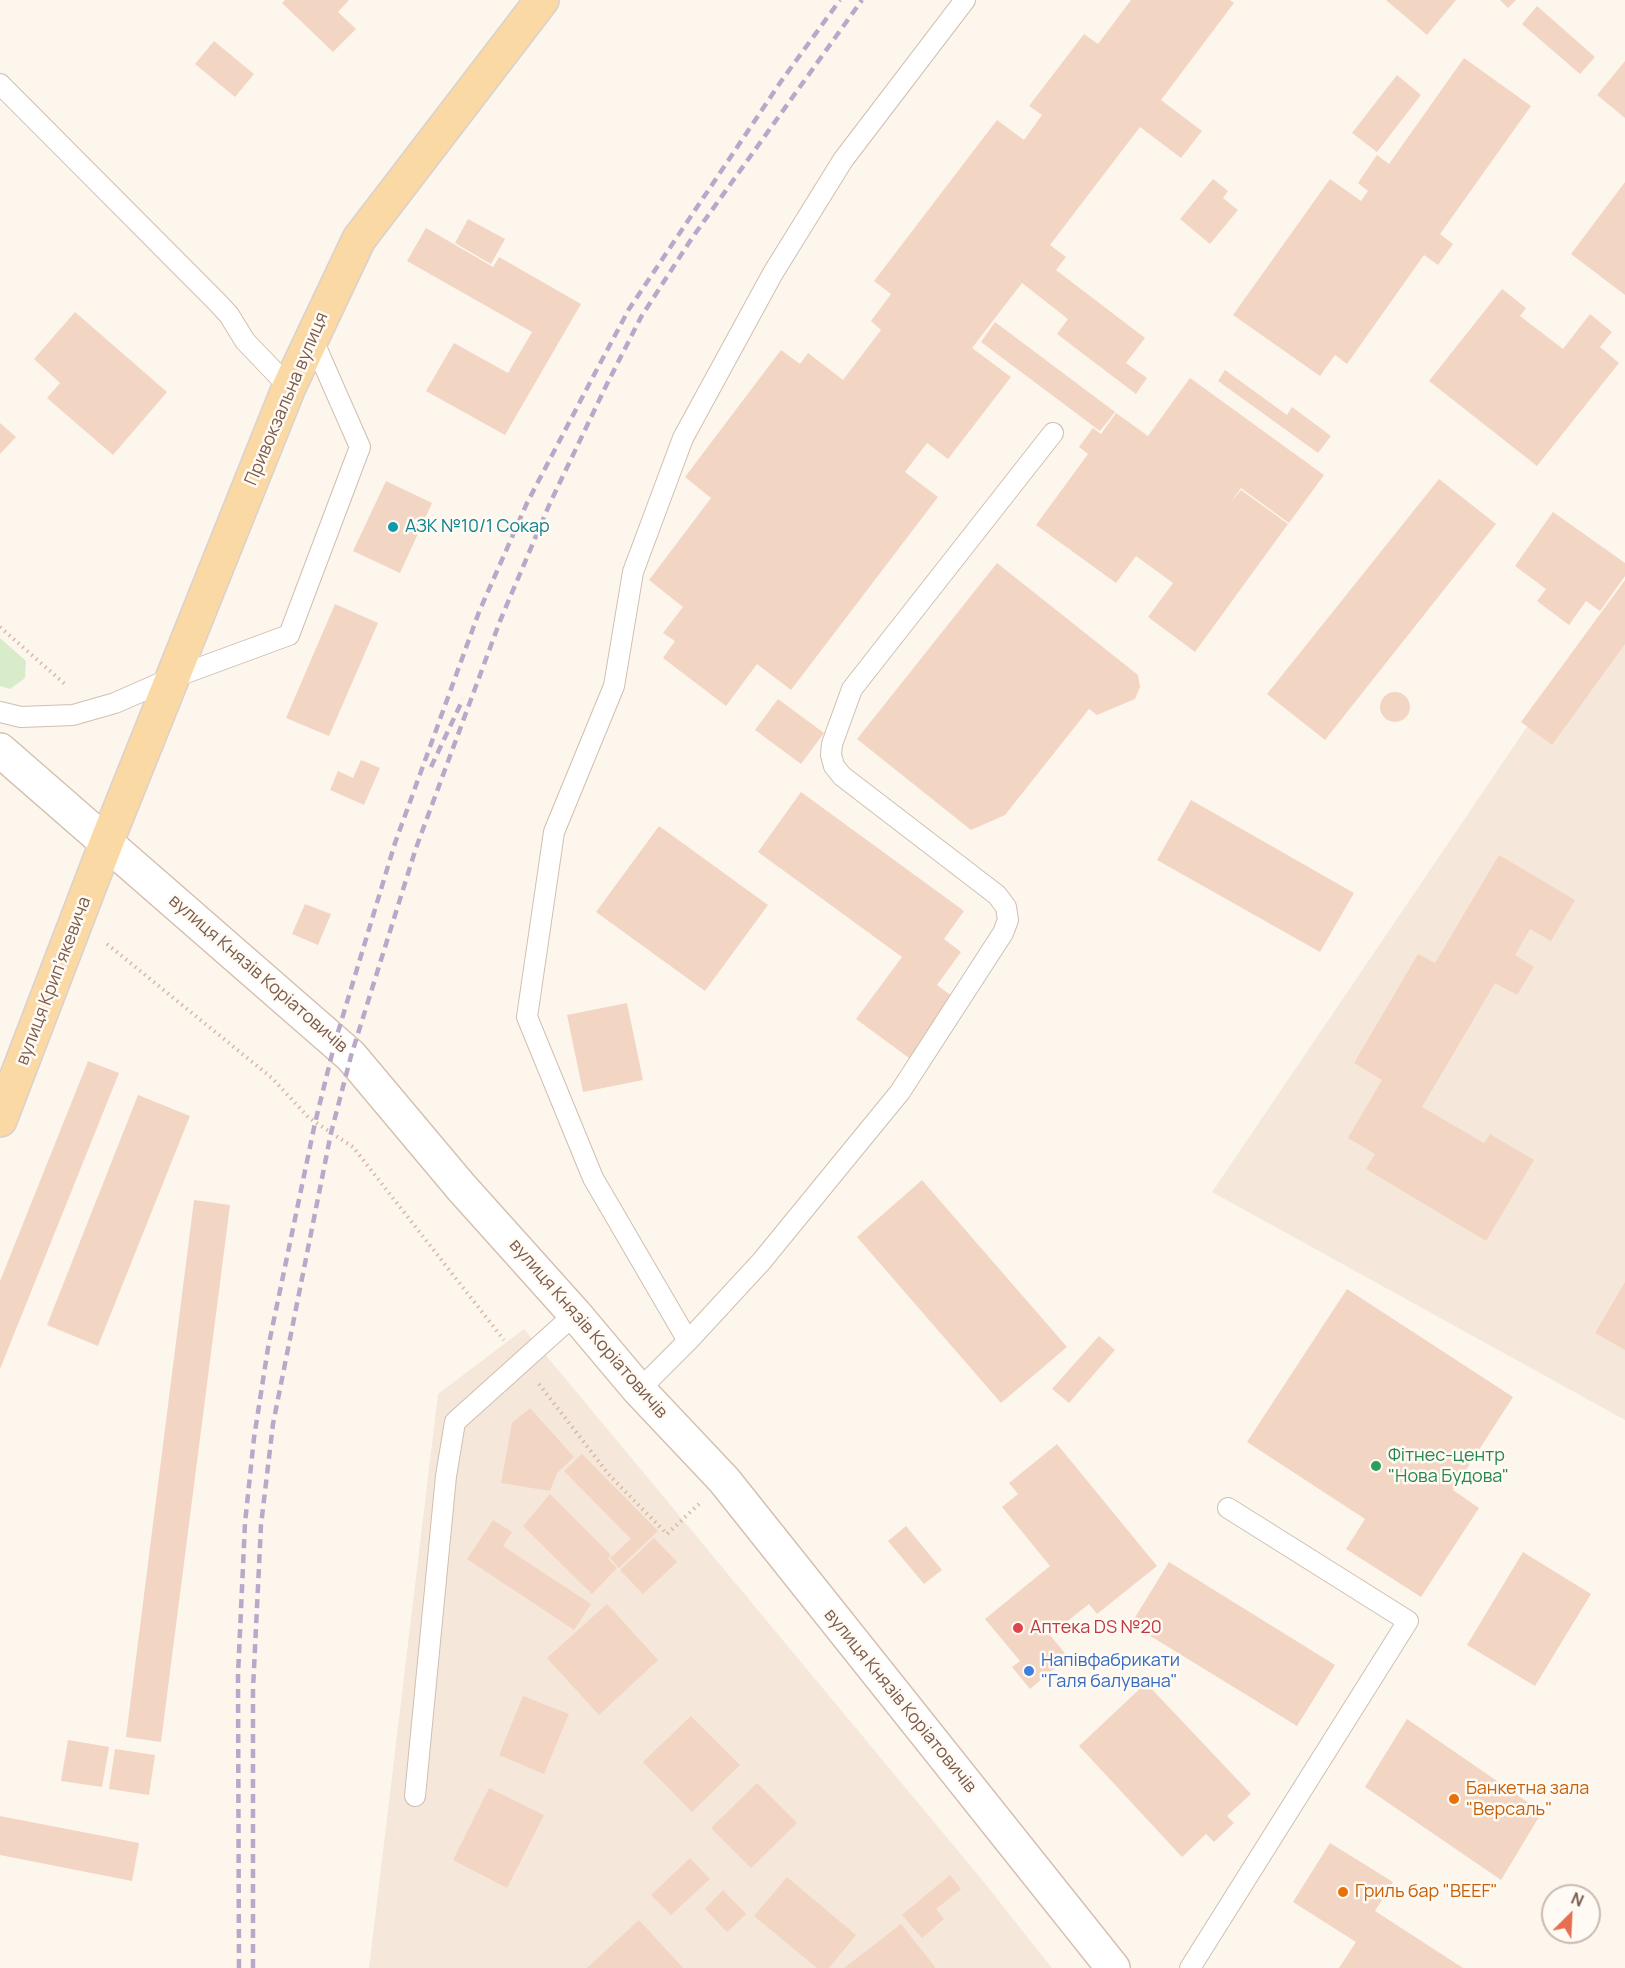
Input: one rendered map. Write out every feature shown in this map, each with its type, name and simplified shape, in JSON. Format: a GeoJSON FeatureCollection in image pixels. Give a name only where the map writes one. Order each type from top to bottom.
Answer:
{"type":"FeatureCollection","features":[{"type":"Feature","properties":{"kind":"main road","name":"Привокзальна вулиця"},"geometry":{"type":"LineString","coordinates":[[107,841],[289,387],[359,239],[542,0]]}},
{"type":"Feature","properties":{"kind":"main road","name":"вулиця Князів Коріатовичів"},"geometry":{"type":"LineString","coordinates":[[0,750],[351,1056],[461,1187],[575,1314],[639,1390],[724,1480],[1113,1968]]}},
{"type":"Feature","properties":{"kind":"main road","name":"вулиця Крипʼякевича"},"geometry":{"type":"LineString","coordinates":[[0,1120],[107,841]]}},
{"type":"Feature","properties":{"kind":"lane"},"geometry":{"type":"LineString","coordinates":[[688,1341],[593,1178],[527,1017],[554,832],[614,686],[633,572],[683,438],[773,273],[843,160],[965,0]]}},
{"type":"Feature","properties":{"kind":"lane"},"geometry":{"type":"LineString","coordinates":[[0,84],[229,315],[245,341],[289,387]]}},
{"type":"Feature","properties":{"kind":"lane"},"geometry":{"type":"LineString","coordinates":[[0,712],[21,717],[73,715],[116,703],[172,678],[290,635],[360,447],[312,338]]}},
{"type":"Feature","properties":{"kind":"lane"},"geometry":{"type":"LineString","coordinates":[[639,1390],[761,1262],[900,1092],[1003,933],[1008,920],[1006,907],[997,895],[842,776],[834,766],[831,755],[832,744],[852,689],[1053,433]]}},
{"type":"Feature","properties":{"kind":"lane"},"geometry":{"type":"LineString","coordinates":[[415,1796],[446,1476],[455,1422],[575,1314]]}},
{"type":"Feature","properties":{"kind":"lane"},"geometry":{"type":"LineString","coordinates":[[1191,1968],[1408,1621],[1228,1508]]}},
{"type":"Feature","properties":{"kind":"path"},"geometry":{"type":"LineString","coordinates":[[0,627],[73,691]]}},
{"type":"Feature","properties":{"kind":"path"},"geometry":{"type":"LineString","coordinates":[[104,942],[272,1078],[309,1118],[353,1147],[610,1476],[667,1534],[724,1480]]}},
{"type":"Feature","properties":{"kind":"shaded area"},"geometry":{"type":"Polygon","coordinates":[[[1625,582],[1625,1420],[1212,1192],[1625,582]]]}},
{"type":"Feature","properties":{"kind":"shaded area"},"geometry":{"type":"Polygon","coordinates":[[[524,1329],[979,1876],[1052,1968],[369,1968],[438,1394],[524,1329]]]}},
{"type":"Feature","properties":{"kind":"green space"},"geometry":{"type":"Polygon","coordinates":[[[0,638],[26,661],[25,678],[10,689],[0,686],[0,638]]]}},
{"type":"Feature","properties":{"kind":"building"},"geometry":{"type":"Polygon","coordinates":[[[285,0],[349,0],[338,12],[356,29],[333,52],[282,3],[285,0]]]}},
{"type":"Feature","properties":{"kind":"building"},"geometry":{"type":"Polygon","coordinates":[[[1131,0],[1230,0],[1234,3],[1161,100],[1202,131],[1181,158],[1140,127],[1050,245],[1066,257],[1056,270],[1145,338],[1126,363],[1147,378],[1136,394],[1057,334],[1068,319],[1022,283],[972,348],[1011,377],[948,459],[927,443],[905,472],[938,497],[791,690],[757,664],[726,706],[663,658],[675,641],[663,633],[683,607],[649,580],[711,498],[685,477],[781,350],[800,364],[808,353],[843,380],[881,330],[871,321],[891,294],[874,281],[997,120],[1024,140],[1042,115],[1029,106],[1084,34],[1098,44],[1131,0]]]}},
{"type":"Feature","properties":{"kind":"building"},"geometry":{"type":"Polygon","coordinates":[[[1386,0],[1456,0],[1427,35],[1386,0]]]}},
{"type":"Feature","properties":{"kind":"building"},"geometry":{"type":"Polygon","coordinates":[[[1500,0],[1516,0],[1508,8],[1500,0]]]}},
{"type":"Feature","properties":{"kind":"building"},"geometry":{"type":"Polygon","coordinates":[[[1537,6],[1595,57],[1580,74],[1522,24],[1537,6]]]}},
{"type":"Feature","properties":{"kind":"building"},"geometry":{"type":"Polygon","coordinates":[[[214,41],[254,74],[235,97],[195,64],[214,41]]]}},
{"type":"Feature","properties":{"kind":"building"},"geometry":{"type":"Polygon","coordinates":[[[1464,58],[1531,106],[1440,234],[1453,244],[1438,265],[1424,255],[1347,364],[1335,355],[1320,376],[1233,315],[1330,179],[1361,201],[1368,191],[1358,183],[1377,155],[1389,164],[1464,58]]]}},
{"type":"Feature","properties":{"kind":"building"},"geometry":{"type":"Polygon","coordinates":[[[1625,61],[1625,118],[1597,95],[1625,61]]]}},
{"type":"Feature","properties":{"kind":"building"},"geometry":{"type":"Polygon","coordinates":[[[1397,75],[1421,95],[1377,152],[1352,133],[1397,75]]]}},
{"type":"Feature","properties":{"kind":"building"},"geometry":{"type":"Polygon","coordinates":[[[1213,179],[1228,191],[1223,198],[1238,210],[1210,244],[1180,219],[1213,179]]]}},
{"type":"Feature","properties":{"kind":"building"},"geometry":{"type":"Polygon","coordinates":[[[1625,182],[1625,295],[1571,254],[1625,182]]]}},
{"type":"Feature","properties":{"kind":"building"},"geometry":{"type":"Polygon","coordinates":[[[468,219],[505,239],[491,264],[455,243],[468,219]]]}},
{"type":"Feature","properties":{"kind":"building"},"geometry":{"type":"Polygon","coordinates":[[[426,228],[493,267],[499,257],[581,304],[505,435],[426,391],[454,343],[508,373],[532,332],[407,261],[426,228]]]}},
{"type":"Feature","properties":{"kind":"building"},"geometry":{"type":"Polygon","coordinates":[[[1502,289],[1526,308],[1520,316],[1563,349],[1590,314],[1612,332],[1600,347],[1619,363],[1537,466],[1429,381],[1502,289]]]}},
{"type":"Feature","properties":{"kind":"building"},"geometry":{"type":"Polygon","coordinates":[[[75,312],[167,392],[113,455],[47,398],[60,383],[34,359],[75,312]]]}},
{"type":"Feature","properties":{"kind":"building"},"geometry":{"type":"Polygon","coordinates":[[[995,322],[1115,412],[1100,431],[981,342],[995,322]]]}},
{"type":"Feature","properties":{"kind":"building"},"geometry":{"type":"Polygon","coordinates":[[[1225,370],[1287,415],[1292,407],[1331,436],[1318,453],[1218,381],[1225,370]]]}},
{"type":"Feature","properties":{"kind":"building"},"geometry":{"type":"Polygon","coordinates":[[[1190,378],[1324,475],[1289,523],[1241,488],[1230,503],[1241,490],[1288,524],[1195,652],[1148,617],[1173,583],[1136,556],[1116,583],[1036,525],[1088,454],[1079,447],[1093,428],[1101,434],[1116,413],[1148,436],[1190,378]]]}},
{"type":"Feature","properties":{"kind":"building"},"geometry":{"type":"Polygon","coordinates":[[[0,423],[16,437],[0,454],[0,423]]]}},
{"type":"Feature","properties":{"kind":"building"},"geometry":{"type":"Polygon","coordinates":[[[1439,479],[1496,524],[1325,740],[1267,694],[1439,479]]]}},
{"type":"Feature","properties":{"kind":"building","name":"АЗК №10/1 Сокар"},"geometry":{"type":"Polygon","coordinates":[[[386,481],[432,503],[400,573],[353,551],[386,481]]]}},
{"type":"Feature","properties":{"kind":"building"},"geometry":{"type":"Polygon","coordinates":[[[1553,512],[1625,563],[1625,576],[1600,611],[1586,601],[1569,625],[1537,601],[1546,589],[1515,566],[1553,512]]]}},
{"type":"Feature","properties":{"kind":"building"},"geometry":{"type":"Polygon","coordinates":[[[997,563],[1138,675],[1140,687],[1135,699],[1097,715],[1089,709],[1005,815],[971,830],[857,739],[997,563]]]}},
{"type":"Feature","properties":{"kind":"building"},"geometry":{"type":"Polygon","coordinates":[[[1625,580],[1625,644],[1552,745],[1521,722],[1625,580]]]}},
{"type":"Feature","properties":{"kind":"building"},"geometry":{"type":"Polygon","coordinates":[[[335,604],[378,623],[329,736],[286,718],[335,604]]]}},
{"type":"Feature","properties":{"kind":"building"},"geometry":{"type":"Polygon","coordinates":[[[1395,692],[1401,693],[1409,701],[1409,713],[1401,721],[1395,722],[1389,721],[1381,713],[1380,707],[1381,701],[1389,693],[1395,692]]]}},
{"type":"Feature","properties":{"kind":"building"},"geometry":{"type":"Polygon","coordinates":[[[778,699],[824,733],[801,764],[755,730],[778,699]]]}},
{"type":"Feature","properties":{"kind":"building"},"geometry":{"type":"Polygon","coordinates":[[[361,760],[380,768],[364,805],[330,790],[338,771],[353,778],[361,760]]]}},
{"type":"Feature","properties":{"kind":"building"},"geometry":{"type":"Polygon","coordinates":[[[801,792],[964,911],[944,939],[961,952],[937,985],[953,997],[909,1058],[856,1019],[902,957],[758,852],[801,792]]]}},
{"type":"Feature","properties":{"kind":"building"},"geometry":{"type":"Polygon","coordinates":[[[1191,800],[1354,893],[1320,952],[1157,860],[1191,800]]]}},
{"type":"Feature","properties":{"kind":"building"},"geometry":{"type":"Polygon","coordinates":[[[659,826],[768,905],[705,991],[596,912],[659,826]]]}},
{"type":"Feature","properties":{"kind":"building"},"geometry":{"type":"Polygon","coordinates":[[[1499,855],[1575,900],[1551,941],[1530,929],[1515,955],[1534,967],[1517,995],[1495,983],[1422,1107],[1484,1143],[1490,1134],[1534,1160],[1486,1241],[1366,1169],[1375,1154],[1348,1138],[1382,1080],[1354,1063],[1418,954],[1435,963],[1499,855]]]}},
{"type":"Feature","properties":{"kind":"building"},"geometry":{"type":"Polygon","coordinates":[[[305,904],[331,914],[318,945],[292,934],[305,904]]]}},
{"type":"Feature","properties":{"kind":"building"},"geometry":{"type":"Polygon","coordinates":[[[627,1003],[643,1080],[583,1092],[567,1015],[627,1003]]]}},
{"type":"Feature","properties":{"kind":"building"},"geometry":{"type":"Polygon","coordinates":[[[88,1061],[119,1073],[0,1369],[0,1281],[88,1061]]]}},
{"type":"Feature","properties":{"kind":"building"},"geometry":{"type":"Polygon","coordinates":[[[138,1095],[190,1116],[98,1346],[47,1325],[138,1095]]]}},
{"type":"Feature","properties":{"kind":"building"},"geometry":{"type":"Polygon","coordinates":[[[922,1180],[1067,1347],[1001,1403],[857,1237],[922,1180]]]}},
{"type":"Feature","properties":{"kind":"building"},"geometry":{"type":"Polygon","coordinates":[[[194,1200],[230,1205],[161,1742],[126,1737],[194,1200]]]}},
{"type":"Feature","properties":{"kind":"building"},"geometry":{"type":"Polygon","coordinates":[[[1625,1282],[1625,1350],[1595,1333],[1625,1282]]]}},
{"type":"Feature","properties":{"kind":"building","name":"Фітнес-центр \"Нова Будова\""},"geometry":{"type":"Polygon","coordinates":[[[1347,1289],[1513,1397],[1453,1490],[1479,1508],[1421,1597],[1346,1549],[1365,1519],[1247,1442],[1347,1289]]]}},
{"type":"Feature","properties":{"kind":"building"},"geometry":{"type":"Polygon","coordinates":[[[1099,1336],[1115,1350],[1069,1403],[1052,1389],[1099,1336]]]}},
{"type":"Feature","properties":{"kind":"building"},"geometry":{"type":"Polygon","coordinates":[[[530,1408],[574,1457],[557,1473],[550,1491],[501,1483],[512,1423],[530,1408]]]}},
{"type":"Feature","properties":{"kind":"building"},"geometry":{"type":"Polygon","coordinates":[[[1057,1444],[1157,1566],[1097,1614],[1089,1604],[1050,1635],[1068,1657],[1030,1689],[1012,1667],[1020,1661],[985,1619],[1050,1566],[1002,1507],[1018,1494],[1009,1483],[1057,1444]]]}},
{"type":"Feature","properties":{"kind":"building"},"geometry":{"type":"Polygon","coordinates":[[[582,1454],[658,1531],[619,1568],[610,1558],[631,1539],[564,1471],[582,1454]]]}},
{"type":"Feature","properties":{"kind":"building"},"geometry":{"type":"Polygon","coordinates":[[[550,1494],[611,1555],[608,1559],[617,1568],[592,1594],[523,1526],[550,1494]]]}},
{"type":"Feature","properties":{"kind":"building"},"geometry":{"type":"Polygon","coordinates":[[[493,1520],[512,1532],[503,1546],[591,1604],[574,1630],[467,1559],[493,1520]]]}},
{"type":"Feature","properties":{"kind":"building"},"geometry":{"type":"Polygon","coordinates":[[[906,1526],[942,1570],[924,1584],[888,1541],[906,1526]]]}},
{"type":"Feature","properties":{"kind":"building"},"geometry":{"type":"Polygon","coordinates":[[[654,1538],[677,1562],[643,1594],[620,1570],[654,1538]]]}},
{"type":"Feature","properties":{"kind":"building"},"geometry":{"type":"Polygon","coordinates":[[[1523,1552],[1591,1594],[1535,1686],[1467,1645],[1523,1552]]]}},
{"type":"Feature","properties":{"kind":"building"},"geometry":{"type":"Polygon","coordinates":[[[1169,1562],[1335,1665],[1297,1726],[1131,1624],[1169,1562]]]}},
{"type":"Feature","properties":{"kind":"building"},"geometry":{"type":"Polygon","coordinates":[[[607,1604],[658,1660],[599,1715],[547,1658],[607,1604]]]}},
{"type":"Feature","properties":{"kind":"building"},"geometry":{"type":"Polygon","coordinates":[[[1146,1683],[1251,1794],[1227,1816],[1234,1823],[1214,1842],[1206,1834],[1182,1857],[1079,1746],[1146,1683]]]}},
{"type":"Feature","properties":{"kind":"building"},"geometry":{"type":"Polygon","coordinates":[[[523,1696],[569,1714],[544,1774],[499,1755],[523,1696]]]}},
{"type":"Feature","properties":{"kind":"building"},"geometry":{"type":"Polygon","coordinates":[[[691,1716],[740,1765],[692,1812],[643,1762],[691,1716]]]}},
{"type":"Feature","properties":{"kind":"building","name":"Банкетна зала \"Версаль\""},"geometry":{"type":"Polygon","coordinates":[[[1407,1719],[1542,1812],[1501,1880],[1365,1787],[1407,1719]]]}},
{"type":"Feature","properties":{"kind":"building"},"geometry":{"type":"Polygon","coordinates":[[[68,1740],[109,1747],[102,1787],[61,1781],[68,1740]]]}},
{"type":"Feature","properties":{"kind":"building"},"geometry":{"type":"Polygon","coordinates":[[[115,1749],[155,1755],[149,1795],[109,1789],[115,1749]]]}},
{"type":"Feature","properties":{"kind":"building"},"geometry":{"type":"Polygon","coordinates":[[[757,1783],[797,1823],[751,1868],[711,1828],[757,1783]]]}},
{"type":"Feature","properties":{"kind":"building"},"geometry":{"type":"Polygon","coordinates":[[[489,1788],[544,1815],[507,1888],[453,1860],[489,1788]]]}},
{"type":"Feature","properties":{"kind":"building"},"geometry":{"type":"Polygon","coordinates":[[[0,1816],[139,1843],[132,1881],[0,1855],[0,1816]]]}},
{"type":"Feature","properties":{"kind":"building"},"geometry":{"type":"Polygon","coordinates":[[[1330,1843],[1393,1882],[1375,1911],[1463,1968],[1339,1968],[1356,1942],[1293,1902],[1330,1843]]]}},
{"type":"Feature","properties":{"kind":"building"},"geometry":{"type":"Polygon","coordinates":[[[690,1858],[710,1879],[671,1915],[651,1895],[690,1858]]]}},
{"type":"Feature","properties":{"kind":"building"},"geometry":{"type":"Polygon","coordinates":[[[950,1875],[961,1889],[936,1909],[944,1919],[922,1938],[902,1915],[950,1875]]]}},
{"type":"Feature","properties":{"kind":"building"},"geometry":{"type":"Polygon","coordinates":[[[787,1877],[856,1935],[829,1968],[817,1968],[754,1916],[787,1877]]]}},
{"type":"Feature","properties":{"kind":"building"},"geometry":{"type":"Polygon","coordinates":[[[723,1890],[746,1914],[727,1932],[705,1909],[723,1890]]]}},
{"type":"Feature","properties":{"kind":"building"},"geometry":{"type":"Polygon","coordinates":[[[639,1920],[683,1968],[587,1968],[639,1920]]]}},
{"type":"Feature","properties":{"kind":"building"},"geometry":{"type":"Polygon","coordinates":[[[901,1924],[934,1968],[844,1968],[901,1924]]]}},
{"type":"Feature","properties":{"kind":"railway"},"geometry":{"type":"LineString","coordinates":[[239,1968],[238,1675],[245,1523],[254,1438],[268,1348],[315,1123],[335,1042],[395,843],[479,612],[527,503],[595,373],[629,309],[782,80],[840,0]]}},
{"type":"Feature","properties":{"kind":"railway"},"geometry":{"type":"LineString","coordinates":[[253,1968],[253,1689],[261,1525],[273,1424],[331,1133],[351,1056],[416,848],[500,621],[550,503],[606,386],[641,317],[692,238],[862,0]]}},
{"type":"Feature","properties":{"kind":"railway"},"geometry":{"type":"LineString","coordinates":[[431,767],[463,699]]}},
{"type":"Feature","properties":{"kind":"place","name":"АЗК №10/1 Сокар"},"geometry":{"type":"Point","coordinates":[393,527]}},
{"type":"Feature","properties":{"kind":"place","name":"Фітнес-центр \"Нова Будова\""},"geometry":{"type":"Point","coordinates":[1376,1466]}},
{"type":"Feature","properties":{"kind":"place","name":"Аптека DS №20"},"geometry":{"type":"Point","coordinates":[1018,1628]}},
{"type":"Feature","properties":{"kind":"place","name":"Напівфабрикати \"Галя балувана\""},"geometry":{"type":"Point","coordinates":[1029,1671]}},
{"type":"Feature","properties":{"kind":"place","name":"Банкетна зала \"Версаль\""},"geometry":{"type":"Point","coordinates":[1454,1799]}},
{"type":"Feature","properties":{"kind":"place","name":"Гриль бар \"BEEF\""},"geometry":{"type":"Point","coordinates":[1343,1892]}}]}
